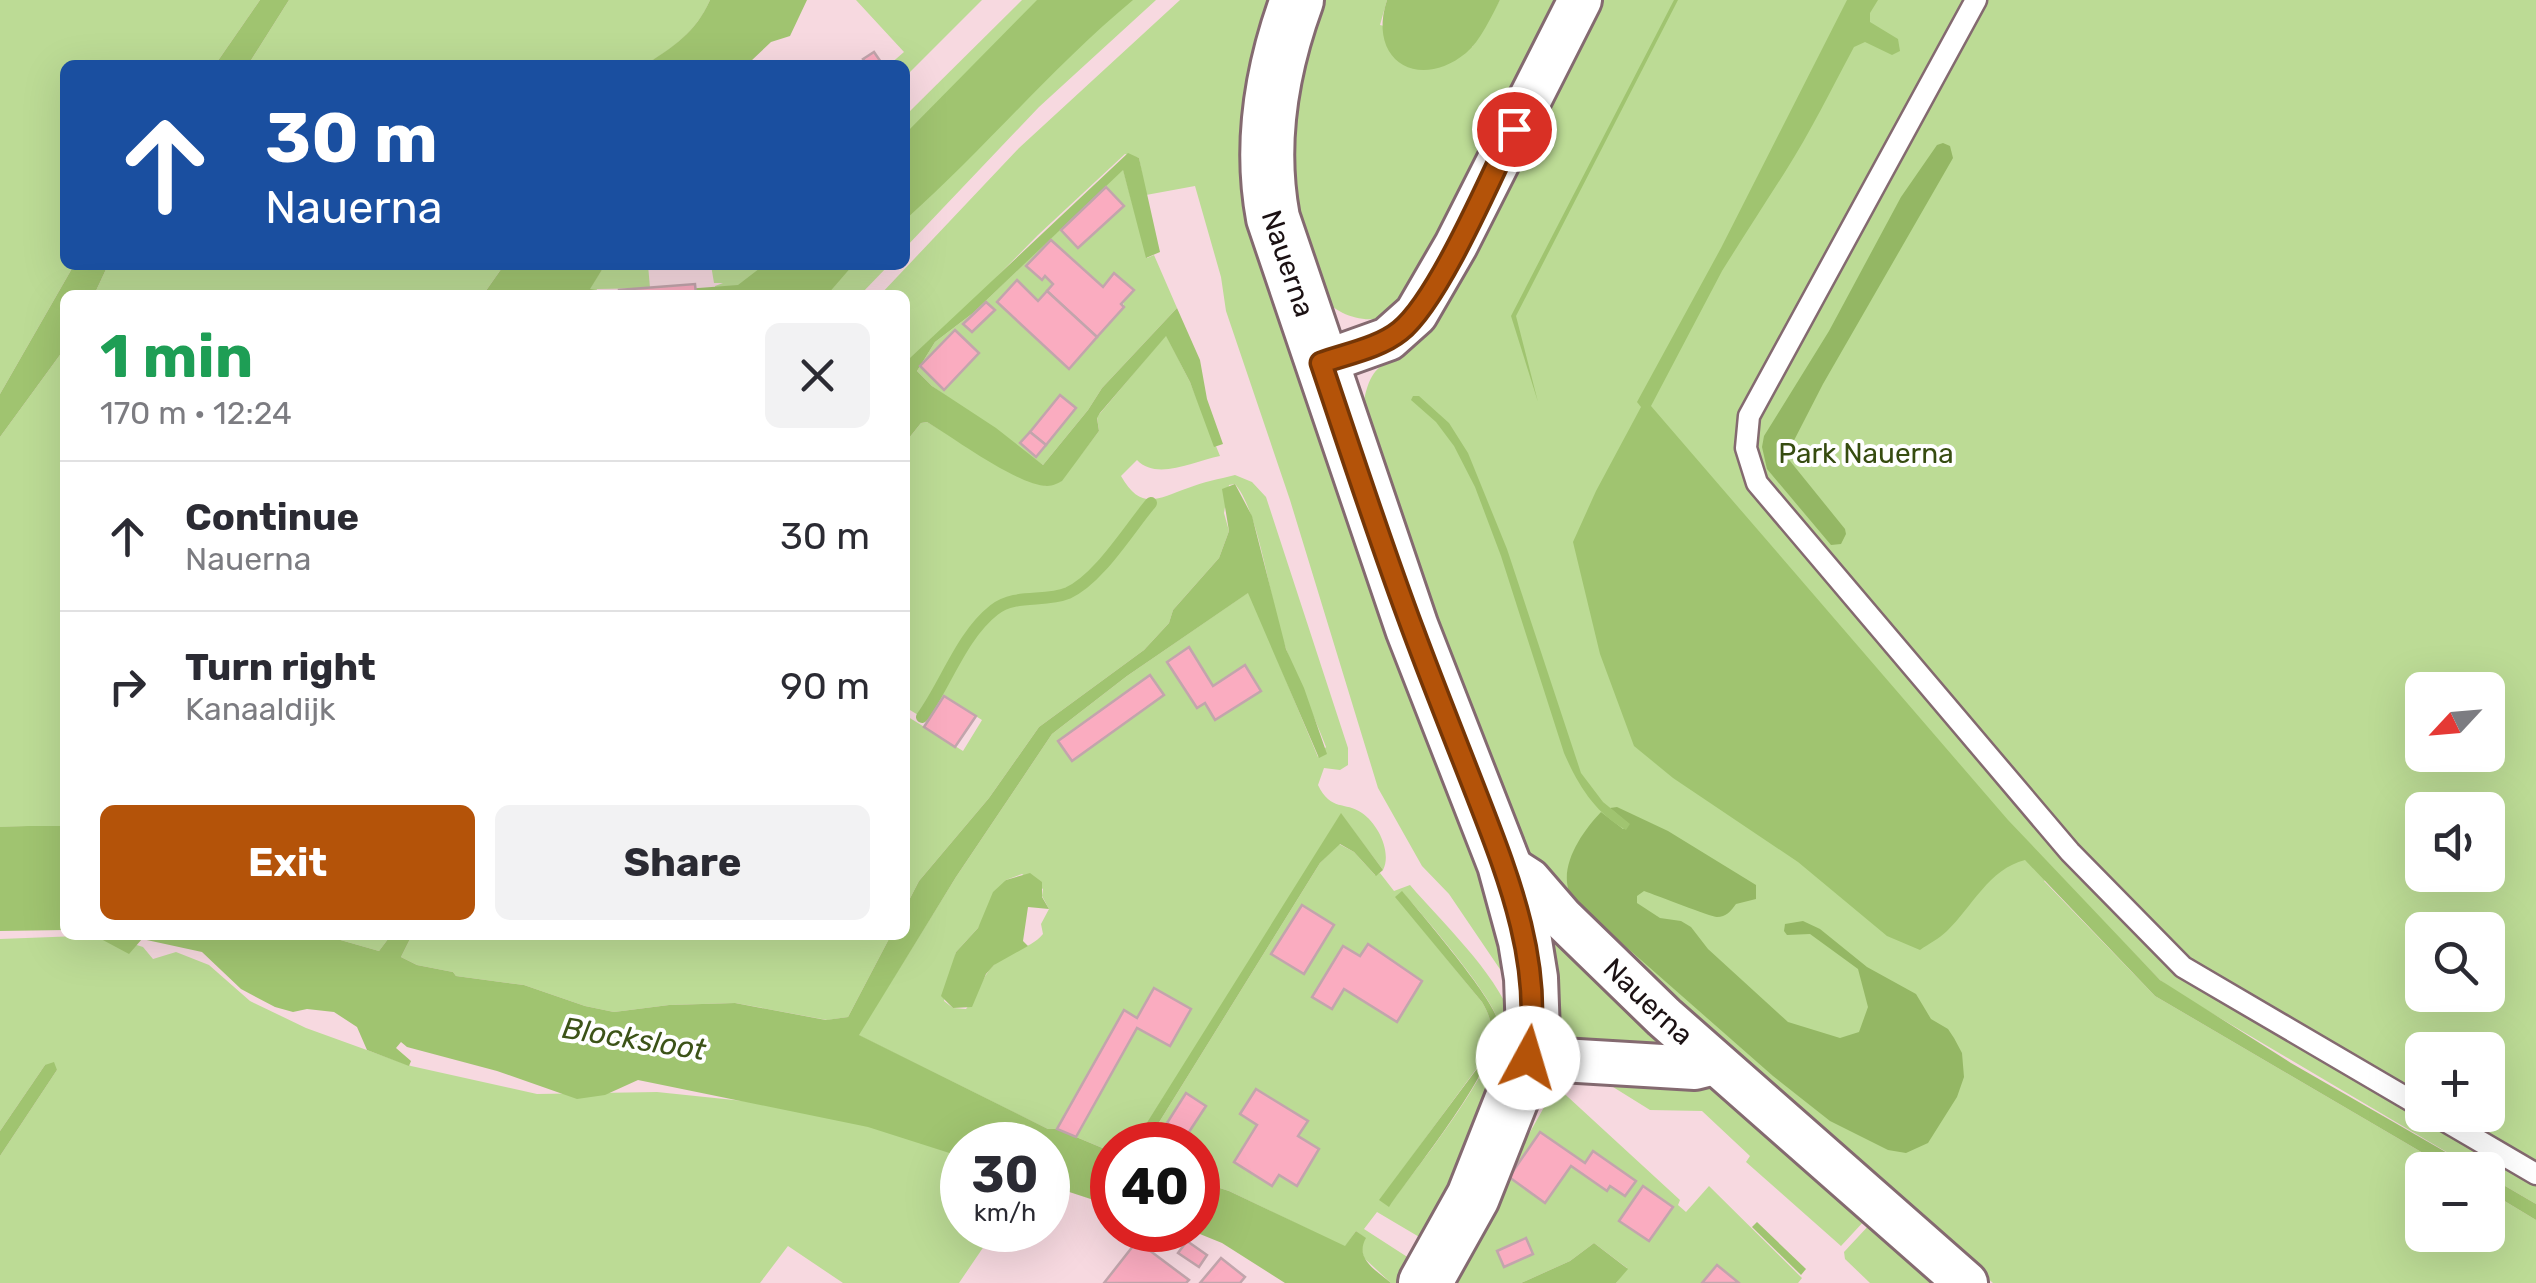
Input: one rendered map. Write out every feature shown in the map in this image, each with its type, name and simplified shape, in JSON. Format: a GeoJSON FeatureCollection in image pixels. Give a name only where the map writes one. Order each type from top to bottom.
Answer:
{"type":"FeatureCollection","features":[{"type":"Feature","properties":{"kind":"street","name":"Nauerna"},"geometry":{"type":"LineString","coordinates":[[1298,0],[1271,86],[1268,176],[1278,234],[1412,628],[1504,864],[1529,880],[1608,964],[1715,1063],[1966,1283]]}},
{"type":"Feature","properties":{"kind":"street"},"geometry":{"type":"LineString","coordinates":[[1321,363],[1388,339],[1416,314],[1456,244],[1580,0]]}},
{"type":"Feature","properties":{"kind":"street"},"geometry":{"type":"LineString","coordinates":[[1425,1283],[1473,1197],[1528,1058],[1533,1022],[1532,978],[1504,864]]}},
{"type":"Feature","properties":{"kind":"street","name":"Nauerna"},"geometry":{"type":"LineString","coordinates":[[1528,1058],[1695,1068],[1715,1063]]}},
{"type":"Feature","properties":{"kind":"lane"},"geometry":{"type":"LineString","coordinates":[[1976,0],[1749,416],[1746,448],[1757,482],[2070,852],[2183,967],[2405,1098]]}},
{"type":"Feature","properties":{"kind":"lane"},"geometry":{"type":"LineString","coordinates":[[2465,1132],[2536,1174]]}},
{"type":"Feature","properties":{"kind":"green space"},"geometry":{"type":"Polygon","coordinates":[[[0,0],[260,0],[218,60],[60,60],[60,270],[71,270],[0,394],[0,0]]]}},
{"type":"Feature","properties":{"kind":"green space"},"geometry":{"type":"Polygon","coordinates":[[[289,0],[710,0],[683,38],[653,60],[251,60],[289,0]]]}},
{"type":"Feature","properties":{"kind":"green space"},"geometry":{"type":"Polygon","coordinates":[[[856,0],[982,0],[910,72],[910,60],[895,60],[904,52],[856,0]]]}},
{"type":"Feature","properties":{"kind":"green space"},"geometry":{"type":"Polygon","coordinates":[[[1022,0],[1054,0],[910,142],[910,111],[1022,0]]]}},
{"type":"Feature","properties":{"kind":"green space"},"geometry":{"type":"Polygon","coordinates":[[[1110,0],[1156,0],[1039,107],[910,243],[910,197],[1110,0]]]}},
{"type":"Feature","properties":{"kind":"green space"},"geometry":{"type":"Polygon","coordinates":[[[1180,0],[1278,0],[1255,77],[1468,815],[1510,984],[1449,894],[1422,866],[1378,788],[1290,500],[1226,311],[1221,277],[1195,186],[1146,195],[1139,158],[1125,154],[1038,235],[911,364],[910,372],[910,290],[885,290],[904,270],[910,270],[910,263],[1019,148],[1180,0]]]}},
{"type":"Feature","properties":{"kind":"green space"},"geometry":{"type":"Polygon","coordinates":[[[1317,0],[1387,0],[1380,25],[1472,47],[1500,0],[1569,0],[1422,284],[1384,317],[1376,319],[1341,312],[1322,295],[1294,222],[1286,180],[1287,128],[1317,0]]]}},
{"type":"Feature","properties":{"kind":"green space","name":"Park Nauerna"},"geometry":{"type":"Polygon","coordinates":[[[1590,0],[2536,0],[2536,1204],[2505,1186],[2505,1152],[2447,1152],[2413,1132],[2505,1132],[2505,1032],[2405,1032],[2405,1127],[2176,992],[2054,871],[2044,881],[2155,996],[2421,1152],[2405,1152],[2405,1252],[2505,1252],[2505,1201],[2536,1220],[2536,1283],[1993,1283],[1637,971],[1516,843],[1362,414],[1372,376],[1409,349],[1590,0]]]}},
{"type":"Feature","properties":{"kind":"green space"},"geometry":{"type":"Polygon","coordinates":[[[1123,169],[1147,258],[1154,255],[1177,308],[1102,388],[1043,465],[932,386],[917,371],[935,342],[973,313],[1123,169]],[[1051,240],[1027,266],[1041,280],[1045,276],[1053,284],[1038,301],[1017,280],[997,302],[1069,369],[1124,306],[1115,274],[1103,287],[1051,240]]]}},
{"type":"Feature","properties":{"kind":"green space"},"geometry":{"type":"Polygon","coordinates":[[[106,270],[500,270],[486,290],[96,290],[106,270]]]}},
{"type":"Feature","properties":{"kind":"green space"},"geometry":{"type":"Polygon","coordinates":[[[602,270],[648,270],[650,288],[589,289],[602,270]]]}},
{"type":"Feature","properties":{"kind":"green space"},"geometry":{"type":"Polygon","coordinates":[[[712,270],[775,270],[741,290],[715,290],[715,286],[723,283],[714,283],[712,270]]]}},
{"type":"Feature","properties":{"kind":"green space"},"geometry":{"type":"Polygon","coordinates":[[[820,270],[884,270],[865,290],[790,290],[820,270]]]}},
{"type":"Feature","properties":{"kind":"green space"},"geometry":{"type":"Polygon","coordinates":[[[1166,335],[1220,456],[1165,469],[1145,466],[1137,460],[1121,476],[1143,498],[1158,498],[1235,475],[1252,482],[1266,497],[1348,748],[1348,765],[1340,770],[1324,768],[1318,785],[1333,803],[1356,809],[1368,818],[1382,839],[1386,855],[1383,870],[1341,814],[1149,1122],[1090,1122],[1090,1143],[1070,1134],[1070,1122],[1034,1122],[858,1035],[956,877],[1052,734],[1127,676],[1249,592],[1318,757],[1326,747],[1285,646],[1251,516],[1235,484],[1229,485],[1224,513],[1229,531],[1219,558],[1173,610],[1169,623],[1144,650],[1039,727],[989,798],[919,881],[910,898],[910,718],[963,751],[982,720],[944,696],[928,721],[910,710],[910,437],[921,423],[927,422],[1015,474],[1046,486],[1080,456],[1099,431],[1097,417],[1166,335]],[[1022,874],[1006,880],[978,928],[956,952],[944,1001],[953,1008],[966,1009],[996,963],[1043,934],[1041,924],[1049,909],[1043,889],[1022,874]]]}},
{"type":"Feature","properties":{"kind":"green space"},"geometry":{"type":"Polygon","coordinates":[[[60,355],[60,826],[0,827],[0,437],[60,355]]]}},
{"type":"Feature","properties":{"kind":"green space"},"geometry":{"type":"Polygon","coordinates":[[[1339,844],[1354,852],[1375,875],[1380,873],[1394,891],[1410,885],[1488,975],[1511,1015],[1516,1034],[1426,1241],[1377,1212],[1364,1229],[1412,1260],[1400,1283],[1391,1283],[1364,1258],[1361,1247],[1365,1238],[1356,1231],[1345,1247],[1220,1188],[1220,1122],[1159,1122],[1320,863],[1339,844]],[[1402,892],[1396,897],[1482,1002],[1491,1023],[1490,1042],[1485,1057],[1380,1200],[1389,1206],[1473,1089],[1496,1040],[1498,1022],[1494,1011],[1440,936],[1402,892]]]}},
{"type":"Feature","properties":{"kind":"green space"},"geometry":{"type":"Polygon","coordinates":[[[1538,909],[1682,1057],[1564,1046],[1554,1034],[1538,909]]]}},
{"type":"Feature","properties":{"kind":"green space"},"geometry":{"type":"Polygon","coordinates":[[[0,939],[121,940],[143,947],[153,959],[176,952],[209,965],[250,1001],[306,1028],[411,1066],[537,1094],[657,1092],[753,1102],[830,1114],[940,1145],[940,1252],[980,1252],[959,1283],[843,1283],[788,1246],[760,1283],[0,1283],[0,1156],[57,1070],[45,1065],[0,1131],[0,939]]]}},
{"type":"Feature","properties":{"kind":"green space"},"geometry":{"type":"Polygon","coordinates":[[[340,940],[387,940],[379,951],[340,940]]]}},
{"type":"Feature","properties":{"kind":"green space"},"geometry":{"type":"Polygon","coordinates":[[[410,940],[888,940],[848,1017],[827,1020],[735,1003],[614,1012],[524,985],[456,976],[401,957],[410,940]]]}},
{"type":"Feature","properties":{"kind":"green space"},"geometry":{"type":"Polygon","coordinates":[[[1704,1080],[1866,1219],[1841,1246],[1746,1162],[1750,1156],[1702,1111],[1650,1110],[1605,1082],[1704,1080]]]}},
{"type":"Feature","properties":{"kind":"green space"},"geometry":{"type":"Polygon","coordinates":[[[1556,1086],[1680,1200],[1678,1205],[1686,1212],[1709,1186],[1802,1278],[1798,1283],[1616,1283],[1627,1268],[1594,1243],[1570,1261],[1521,1283],[1445,1283],[1556,1086]]]}},
{"type":"Feature","properties":{"kind":"green space"},"geometry":{"type":"Polygon","coordinates":[[[1871,1223],[1939,1283],[1870,1283],[1845,1259],[1844,1252],[1871,1223]]]}},
{"type":"Feature","properties":{"kind":"shaded area"},"geometry":{"type":"Polygon","coordinates":[[[1937,145],[1950,146],[1953,158],[1786,456],[1845,529],[1841,544],[1831,545],[1767,469],[1764,436],[1829,331],[1901,197],[1937,145]]]}},
{"type":"Feature","properties":{"kind":"shaded area"},"geometry":{"type":"Polygon","coordinates":[[[1617,807],[1668,831],[1756,885],[1756,899],[1736,904],[1720,917],[1644,891],[1637,896],[1637,903],[1660,918],[1691,927],[1708,949],[1788,1022],[1840,1038],[1859,1032],[1868,1007],[1858,969],[1810,934],[1787,935],[1785,924],[1803,921],[1820,929],[1867,967],[1916,994],[1931,1019],[1948,1029],[1954,1038],[1962,1053],[1964,1077],[1957,1097],[1928,1143],[1906,1153],[1888,1150],[1830,1121],[1575,902],[1567,879],[1572,855],[1601,812],[1623,829],[1629,824],[1610,808],[1617,807]]]}},
{"type":"Feature","properties":{"kind":"water"},"geometry":{"type":"Polygon","coordinates":[[[260,0],[289,0],[251,60],[218,60],[260,0]]]}},
{"type":"Feature","properties":{"kind":"water"},"geometry":{"type":"Polygon","coordinates":[[[710,0],[807,0],[790,36],[771,42],[752,60],[652,60],[691,30],[710,0]]]}},
{"type":"Feature","properties":{"kind":"water"},"geometry":{"type":"Polygon","coordinates":[[[1037,0],[1133,0],[910,215],[910,129],[1037,0]]]}},
{"type":"Feature","properties":{"kind":"water"},"geometry":{"type":"Polygon","coordinates":[[[1387,0],[1500,0],[1471,48],[1431,70],[1401,64],[1391,53],[1384,39],[1387,0]]]}},
{"type":"Feature","properties":{"kind":"water"},"geometry":{"type":"Polygon","coordinates":[[[1674,0],[1678,0],[1516,316],[1538,402],[1511,316],[1674,0]]]}},
{"type":"Feature","properties":{"kind":"water"},"geometry":{"type":"Polygon","coordinates":[[[1847,0],[1878,0],[1870,13],[1870,22],[1898,39],[1900,51],[1892,55],[1865,42],[1854,47],[1794,157],[1722,271],[1651,406],[2008,820],[2160,980],[2405,1132],[2446,1152],[2421,1152],[2155,996],[2025,860],[1991,880],[1947,931],[1920,950],[1887,936],[1798,862],[1673,778],[1634,746],[1600,654],[1573,542],[1641,407],[1637,402],[1721,248],[1847,0]]]}},
{"type":"Feature","properties":{"kind":"water"},"geometry":{"type":"Polygon","coordinates":[[[1128,153],[1139,158],[1160,252],[1146,258],[1123,170],[973,313],[935,342],[917,371],[932,386],[1043,465],[1102,388],[1177,308],[1200,360],[1207,399],[1223,444],[1214,447],[1190,382],[1166,336],[1100,413],[1099,431],[1062,481],[1047,486],[1019,478],[927,422],[921,423],[910,437],[910,358],[1128,153]]]}},
{"type":"Feature","properties":{"kind":"water"},"geometry":{"type":"Polygon","coordinates":[[[71,270],[106,270],[96,290],[60,290],[60,355],[0,437],[0,394],[71,270]]]}},
{"type":"Feature","properties":{"kind":"water"},"geometry":{"type":"Polygon","coordinates":[[[500,270],[602,270],[590,289],[596,290],[486,290],[500,270]]]}},
{"type":"Feature","properties":{"kind":"water"},"geometry":{"type":"Polygon","coordinates":[[[758,270],[849,270],[831,290],[672,290],[738,285],[758,270]]]}},
{"type":"Feature","properties":{"kind":"water"},"geometry":{"type":"Polygon","coordinates":[[[1419,396],[1449,423],[1468,453],[1507,549],[1581,773],[1603,802],[1630,824],[1626,830],[1596,807],[1569,765],[1475,487],[1454,446],[1436,422],[1411,400],[1419,396]]]}},
{"type":"Feature","properties":{"kind":"water","name":"Blocksloot"},"geometry":{"type":"Polygon","coordinates":[[[1235,484],[1252,516],[1286,649],[1327,754],[1319,758],[1248,593],[1127,676],[1052,734],[956,877],[859,1035],[1034,1122],[940,1122],[940,1150],[868,1127],[638,1080],[605,1095],[577,1099],[401,1042],[396,1048],[411,1061],[409,1066],[367,1050],[357,1027],[334,1012],[293,1012],[275,1007],[241,989],[202,952],[147,940],[340,940],[379,951],[387,940],[410,940],[401,957],[417,965],[453,972],[456,976],[524,985],[614,1012],[735,1003],[826,1020],[848,1017],[888,940],[910,940],[910,898],[919,881],[989,798],[1039,727],[1144,650],[1219,558],[1229,531],[1222,489],[1235,484]]]}},
{"type":"Feature","properties":{"kind":"water"},"geometry":{"type":"Polygon","coordinates":[[[1341,813],[1383,870],[1376,876],[1354,852],[1340,844],[1320,863],[1159,1122],[1147,1122],[1341,813]]]}},
{"type":"Feature","properties":{"kind":"water"},"geometry":{"type":"Polygon","coordinates":[[[60,826],[60,930],[0,931],[0,827],[60,826]]]}},
{"type":"Feature","properties":{"kind":"water"},"geometry":{"type":"Polygon","coordinates":[[[1030,873],[1042,882],[1042,897],[1049,909],[1028,907],[1023,941],[1028,946],[994,965],[972,1007],[953,1008],[941,996],[956,952],[978,928],[993,892],[1006,880],[1030,873]]]}},
{"type":"Feature","properties":{"kind":"water"},"geometry":{"type":"Polygon","coordinates":[[[1402,891],[1471,977],[1498,1022],[1496,1040],[1472,1089],[1389,1207],[1379,1200],[1485,1058],[1491,1036],[1491,1023],[1482,1002],[1395,897],[1402,891]]]}},
{"type":"Feature","properties":{"kind":"water"},"geometry":{"type":"Polygon","coordinates":[[[103,940],[141,940],[129,954],[103,940]]]}},
{"type":"Feature","properties":{"kind":"water"},"geometry":{"type":"Polygon","coordinates":[[[54,1062],[57,1070],[0,1156],[0,1131],[45,1065],[54,1062]]]}},
{"type":"Feature","properties":{"kind":"water"},"geometry":{"type":"Polygon","coordinates":[[[1070,1134],[1090,1143],[1090,1199],[1070,1192],[1070,1134]]]}},
{"type":"Feature","properties":{"kind":"water"},"geometry":{"type":"Polygon","coordinates":[[[2505,1186],[2536,1204],[2536,1220],[2505,1201],[2505,1186]]]}},
{"type":"Feature","properties":{"kind":"water"},"geometry":{"type":"Polygon","coordinates":[[[1220,1188],[1345,1246],[1356,1231],[1366,1238],[1365,1258],[1391,1283],[1285,1283],[1222,1243],[1220,1188]]]}},
{"type":"Feature","properties":{"kind":"water"},"geometry":{"type":"Polygon","coordinates":[[[1757,1222],[1806,1269],[1801,1275],[1752,1227],[1757,1222]]]}},
{"type":"Feature","properties":{"kind":"water"},"geometry":{"type":"Polygon","coordinates":[[[1594,1243],[1628,1269],[1616,1283],[1521,1283],[1570,1261],[1594,1243]]]}},
{"type":"Feature","properties":{"kind":"building"},"geometry":{"type":"Polygon","coordinates":[[[874,52],[880,60],[864,60],[874,52]]]}},
{"type":"Feature","properties":{"kind":"building"},"geometry":{"type":"Polygon","coordinates":[[[1106,187],[1124,206],[1078,248],[1061,230],[1106,187]]]}},
{"type":"Feature","properties":{"kind":"building"},"geometry":{"type":"Polygon","coordinates":[[[1051,240],[1103,287],[1114,273],[1134,290],[1097,337],[1047,291],[1053,284],[1045,276],[1042,280],[1026,266],[1051,240]]]}},
{"type":"Feature","properties":{"kind":"building"},"geometry":{"type":"Polygon","coordinates":[[[1017,280],[1038,301],[1047,291],[1097,337],[1069,369],[997,302],[1017,280]]]}},
{"type":"Feature","properties":{"kind":"building"},"geometry":{"type":"Polygon","coordinates":[[[695,284],[696,290],[619,290],[695,284]]]}},
{"type":"Feature","properties":{"kind":"building"},"geometry":{"type":"Polygon","coordinates":[[[986,302],[995,310],[972,332],[963,324],[986,302]]]}},
{"type":"Feature","properties":{"kind":"building"},"geometry":{"type":"Polygon","coordinates":[[[955,330],[979,353],[944,390],[920,366],[955,330]]]}},
{"type":"Feature","properties":{"kind":"building"},"geometry":{"type":"Polygon","coordinates":[[[1060,395],[1076,408],[1046,445],[1030,432],[1060,395]]]}},
{"type":"Feature","properties":{"kind":"building"},"geometry":{"type":"Polygon","coordinates":[[[1030,432],[1046,445],[1036,457],[1020,443],[1030,432]]]}},
{"type":"Feature","properties":{"kind":"building"},"geometry":{"type":"Polygon","coordinates":[[[1189,647],[1213,686],[1245,665],[1261,691],[1215,720],[1205,703],[1197,708],[1167,662],[1189,647]]]}},
{"type":"Feature","properties":{"kind":"building"},"geometry":{"type":"Polygon","coordinates":[[[1150,675],[1164,695],[1072,761],[1058,741],[1150,675]]]}},
{"type":"Feature","properties":{"kind":"building"},"geometry":{"type":"Polygon","coordinates":[[[944,696],[976,716],[955,747],[924,727],[944,696]]]}},
{"type":"Feature","properties":{"kind":"building"},"geometry":{"type":"Polygon","coordinates":[[[1302,905],[1334,925],[1304,974],[1271,954],[1302,905]]]}},
{"type":"Feature","properties":{"kind":"building"},"geometry":{"type":"Polygon","coordinates":[[[1368,944],[1422,981],[1397,1022],[1344,989],[1332,1009],[1312,997],[1343,946],[1360,956],[1368,944]]]}},
{"type":"Feature","properties":{"kind":"building"},"geometry":{"type":"Polygon","coordinates":[[[1154,988],[1191,1009],[1170,1046],[1137,1028],[1076,1137],[1070,1134],[1070,1122],[1061,1122],[1124,1010],[1137,1018],[1154,988]]]}},
{"type":"Feature","properties":{"kind":"building"},"geometry":{"type":"Polygon","coordinates":[[[1256,1089],[1308,1121],[1298,1136],[1319,1149],[1297,1186],[1279,1175],[1272,1186],[1234,1162],[1257,1125],[1240,1114],[1256,1089]]]}},
{"type":"Feature","properties":{"kind":"building"},"geometry":{"type":"Polygon","coordinates":[[[1186,1093],[1206,1106],[1196,1122],[1168,1122],[1186,1093]]]}},
{"type":"Feature","properties":{"kind":"building"},"geometry":{"type":"Polygon","coordinates":[[[1540,1132],[1585,1163],[1593,1151],[1636,1181],[1625,1196],[1610,1186],[1607,1191],[1571,1166],[1545,1203],[1509,1177],[1540,1132]]]}},
{"type":"Feature","properties":{"kind":"building"},"geometry":{"type":"Polygon","coordinates":[[[1643,1186],[1673,1207],[1649,1241],[1619,1221],[1643,1186]]]}},
{"type":"Feature","properties":{"kind":"building"},"geometry":{"type":"Polygon","coordinates":[[[1526,1238],[1533,1254],[1504,1267],[1497,1251],[1526,1238]]]}},
{"type":"Feature","properties":{"kind":"building"},"geometry":{"type":"Polygon","coordinates":[[[1128,1252],[1152,1252],[1189,1280],[1186,1283],[1104,1283],[1128,1252]]]}},
{"type":"Feature","properties":{"kind":"building"},"geometry":{"type":"Polygon","coordinates":[[[1203,1252],[1207,1255],[1199,1267],[1178,1253],[1203,1252]]]}},
{"type":"Feature","properties":{"kind":"building"},"geometry":{"type":"Polygon","coordinates":[[[1221,1258],[1245,1277],[1240,1283],[1200,1283],[1221,1258]]]}},
{"type":"Feature","properties":{"kind":"building"},"geometry":{"type":"Polygon","coordinates":[[[1717,1265],[1739,1283],[1702,1283],[1717,1265]]]}},
{"type":"Feature","properties":{"kind":"waterway"},"geometry":{"type":"LineString","coordinates":[[922,717],[982,621],[1011,602],[1059,596],[1080,586],[1102,565],[1151,503]]}},
{"type":"Feature","properties":{"kind":"route"},"geometry":{"type":"LineString","coordinates":[[1514,129],[1416,314],[1388,339],[1321,363],[1412,628],[1504,864],[1532,978],[1533,1033],[1528,1058]]}}]}
